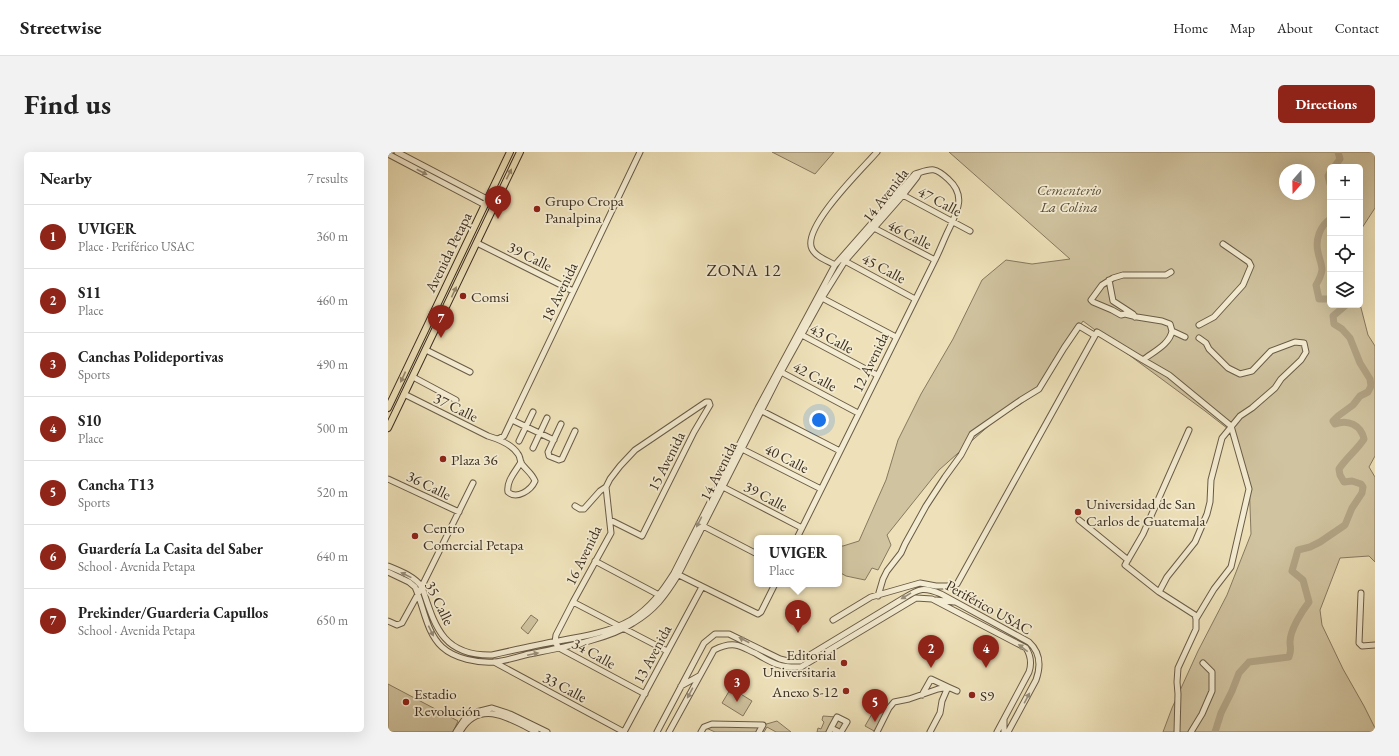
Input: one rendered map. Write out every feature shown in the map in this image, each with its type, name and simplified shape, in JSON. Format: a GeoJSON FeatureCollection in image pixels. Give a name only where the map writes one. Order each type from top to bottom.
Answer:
{"type":"FeatureCollection","features":[{"type":"Feature","properties":{"kind":"main road","name":"Avenida Petapa"},"geometry":{"type":"LineString","coordinates":[[388,408],[510,152]]}},
{"type":"Feature","properties":{"kind":"main road","name":"Avenida Petapa"},"geometry":{"type":"LineString","coordinates":[[388,428],[520,152]]}},
{"type":"Feature","properties":{"kind":"main road"},"geometry":{"type":"LineString","coordinates":[[486,202],[492,210]]}},
{"type":"Feature","properties":{"kind":"main road"},"geometry":{"type":"LineString","coordinates":[[414,352],[418,355],[418,366]]}},
{"type":"Feature","properties":{"kind":"street"},"geometry":{"type":"LineString","coordinates":[[397,152],[486,202]]}},
{"type":"Feature","properties":{"kind":"street","name":"18 Avenida"},"geometry":{"type":"LineString","coordinates":[[498,439],[504,436],[512,420],[640,152]]}},
{"type":"Feature","properties":{"kind":"street"},"geometry":{"type":"LineString","coordinates":[[835,264],[814,252],[811,247],[811,240],[814,231],[836,197],[877,152]]}},
{"type":"Feature","properties":{"kind":"street"},"geometry":{"type":"LineString","coordinates":[[389,153],[486,202]]}},
{"type":"Feature","properties":{"kind":"street","name":"14 Avenida"},"geometry":{"type":"LineString","coordinates":[[494,662],[559,648],[612,633],[624,628],[648,613],[663,598],[703,526],[721,485],[742,449],[760,409],[781,372],[835,264],[843,260],[874,228],[915,174],[928,169],[937,171],[950,180],[956,188],[958,194]]}},
{"type":"Feature","properties":{"kind":"street","name":"14 Avenida"},"geometry":{"type":"LineString","coordinates":[[492,655],[584,636],[618,626],[644,610],[659,595],[676,574],[760,409],[800,334],[843,260],[900,194]]}},
{"type":"Feature","properties":{"kind":"street","name":"47 Calle"},"geometry":{"type":"LineString","coordinates":[[900,194],[970,231]]}},
{"type":"Feature","properties":{"kind":"street","name":"12 Avenida"},"geometry":{"type":"LineString","coordinates":[[798,535],[935,260],[958,208],[958,194]]}},
{"type":"Feature","properties":{"kind":"street","name":"46 Calle"},"geometry":{"type":"LineString","coordinates":[[874,228],[935,260]]}},
{"type":"Feature","properties":{"kind":"street","name":"39 Calle"},"geometry":{"type":"LineString","coordinates":[[477,243],[573,291]]}},
{"type":"Feature","properties":{"kind":"street"},"geometry":{"type":"LineString","coordinates":[[1199,325],[1214,317],[1243,285],[1251,266],[1249,262],[1223,244]]}},
{"type":"Feature","properties":{"kind":"street","name":"45 Calle"},"geometry":{"type":"LineString","coordinates":[[843,260],[915,299]]}},
{"type":"Feature","properties":{"kind":"street"},"geometry":{"type":"LineString","coordinates":[[1143,360],[1167,342],[1172,336],[1170,324],[1125,314],[1121,315],[1091,300],[1102,285],[1122,275],[1166,275],[1171,272]]}},
{"type":"Feature","properties":{"kind":"street"},"geometry":{"type":"LineString","coordinates":[[1110,280],[1113,301],[1136,317]]}},
{"type":"Feature","properties":{"kind":"street"},"geometry":{"type":"LineString","coordinates":[[822,298],[896,337]]}},
{"type":"Feature","properties":{"kind":"street"},"geometry":{"type":"LineString","coordinates":[[878,596],[887,571],[901,553],[904,544],[926,506],[961,455],[972,434],[1021,400],[1039,390],[1079,326],[1094,335]]}},
{"type":"Feature","properties":{"kind":"street"},"geometry":{"type":"LineString","coordinates":[[1172,331],[1185,337]]}},
{"type":"Feature","properties":{"kind":"street"},"geometry":{"type":"LineString","coordinates":[[833,620],[871,597],[920,583],[936,586],[950,586],[958,584],[1096,332],[1170,375],[1231,426],[1249,489],[1231,568],[1214,589],[1196,619]]}},
{"type":"Feature","properties":{"kind":"street","name":"43 Calle"},"geometry":{"type":"LineString","coordinates":[[800,334],[877,375]]}},
{"type":"Feature","properties":{"kind":"street"},"geometry":{"type":"LineString","coordinates":[[1159,592],[1166,576],[1195,542],[1207,514],[1210,502],[1211,480],[1222,438],[1240,416],[1252,408],[1275,388],[1281,379],[1301,360],[1306,352],[1304,343],[1294,342],[1271,351],[1252,372],[1240,374],[1228,368],[1209,349],[1206,343],[1199,338]]}},
{"type":"Feature","properties":{"kind":"street"},"geometry":{"type":"LineString","coordinates":[[426,350],[470,372]]}},
{"type":"Feature","properties":{"kind":"street","name":"42 Calle"},"geometry":{"type":"LineString","coordinates":[[781,372],[858,413]]}},
{"type":"Feature","properties":{"kind":"street"},"geometry":{"type":"LineString","coordinates":[[412,377],[456,400]]}},
{"type":"Feature","properties":{"kind":"street","name":"37 Calle"},"geometry":{"type":"LineString","coordinates":[[404,394],[488,436],[498,439],[513,448],[518,454],[521,462],[535,480],[534,485],[519,496],[515,496],[508,492],[508,484],[521,462]]}},
{"type":"Feature","properties":{"kind":"street","name":"15 Avenida"},"geometry":{"type":"LineString","coordinates":[[606,487],[620,466],[635,450],[706,402],[709,402],[710,406],[694,432],[642,536],[610,520]]}},
{"type":"Feature","properties":{"kind":"street"},"geometry":{"type":"LineString","coordinates":[[760,409],[840,451]]}},
{"type":"Feature","properties":{"kind":"street"},"geometry":{"type":"LineString","coordinates":[[519,441],[533,412]]}},
{"type":"Feature","properties":{"kind":"street"},"geometry":{"type":"LineString","coordinates":[[533,448],[546,418]]}},
{"type":"Feature","properties":{"kind":"street"},"geometry":{"type":"LineString","coordinates":[[512,420],[554,440]]}},
{"type":"Feature","properties":{"kind":"street"},"geometry":{"type":"LineString","coordinates":[[561,424],[548,454],[560,460],[575,431]]}},
{"type":"Feature","properties":{"kind":"street"},"geometry":{"type":"LineString","coordinates":[[1177,732],[1178,668],[1196,629],[1195,615],[1159,592],[1125,565],[1144,534],[1189,430]]}},
{"type":"Feature","properties":{"kind":"street","name":"40 Calle"},"geometry":{"type":"LineString","coordinates":[[742,449],[821,489]]}},
{"type":"Feature","properties":{"kind":"street","name":"36 Calle"},"geometry":{"type":"LineString","coordinates":[[388,479],[459,512]]}},
{"type":"Feature","properties":{"kind":"street"},"geometry":{"type":"LineString","coordinates":[[388,621],[399,625],[402,623],[422,587],[473,482]]}},
{"type":"Feature","properties":{"kind":"street","name":"39 Calle"},"geometry":{"type":"LineString","coordinates":[[721,485],[802,528]]}},
{"type":"Feature","properties":{"kind":"street"},"geometry":{"type":"LineString","coordinates":[[575,506],[584,509],[600,491],[606,487]]}},
{"type":"Feature","properties":{"kind":"street","name":"16 Avenida"},"geometry":{"type":"LineString","coordinates":[[554,642],[556,635],[611,532],[606,487]]}},
{"type":"Feature","properties":{"kind":"street"},"geometry":{"type":"LineString","coordinates":[[1079,520],[1128,560]]}},
{"type":"Feature","properties":{"kind":"street"},"geometry":{"type":"LineString","coordinates":[[703,526],[754,552]]}},
{"type":"Feature","properties":{"kind":"street"},"geometry":{"type":"LineString","coordinates":[[595,561],[659,595]]}},
{"type":"Feature","properties":{"kind":"street","name":"35 Calle"},"geometry":{"type":"LineString","coordinates":[[388,566],[412,577],[422,587],[438,630],[445,639],[451,644],[469,653],[492,655]]}},
{"type":"Feature","properties":{"kind":"street","name":"35 Calle"},"geometry":{"type":"LineString","coordinates":[[388,572],[409,582],[415,588],[432,634],[443,648],[458,656],[470,660],[494,662]]}},
{"type":"Feature","properties":{"kind":"street"},"geometry":{"type":"LineString","coordinates":[[676,574],[758,614],[761,612],[774,587]]}},
{"type":"Feature","properties":{"kind":"street","name":"13 Avenida"},"geometry":{"type":"LineString","coordinates":[[624,732],[702,587]]}},
{"type":"Feature","properties":{"kind":"street","name":"Periférico USAC"},"geometry":{"type":"LineString","coordinates":[[657,732],[704,643],[715,634],[724,633],[734,635],[780,659],[800,661],[917,590],[929,589],[957,602],[1029,642],[1036,651],[1040,662],[1040,667],[1036,680],[1008,732]]}},
{"type":"Feature","properties":{"kind":"street"},"geometry":{"type":"LineString","coordinates":[[1361,593],[1359,644],[1362,646],[1375,645]]}},
{"type":"Feature","properties":{"kind":"street","name":"Periférico USAC"},"geometry":{"type":"LineString","coordinates":[[669,732],[714,650],[725,645],[734,645],[743,647],[773,663],[787,668],[801,667],[916,598],[932,599],[1026,648],[1031,660],[1028,672],[997,732]]}},
{"type":"Feature","properties":{"kind":"street"},"geometry":{"type":"LineString","coordinates":[[932,599],[957,602]]}},
{"type":"Feature","properties":{"kind":"street"},"geometry":{"type":"LineString","coordinates":[[574,602],[667,651]]}},
{"type":"Feature","properties":{"kind":"street"},"geometry":{"type":"LineString","coordinates":[[978,614],[990,630]]}},
{"type":"Feature","properties":{"kind":"street","name":"34 Calle"},"geometry":{"type":"LineString","coordinates":[[554,642],[559,648],[645,694]]}},
{"type":"Feature","properties":{"kind":"street","name":"33 Calle"},"geometry":{"type":"LineString","coordinates":[[494,662],[624,732]]}},
{"type":"Feature","properties":{"kind":"street"},"geometry":{"type":"LineString","coordinates":[[1191,732],[1212,692],[1212,672],[1203,663]]}},
{"type":"Feature","properties":{"kind":"street"},"geometry":{"type":"LineString","coordinates":[[681,686],[700,675]]}},
{"type":"Feature","properties":{"kind":"street"},"geometry":{"type":"LineString","coordinates":[[922,695],[931,679],[957,691]]}},
{"type":"Feature","properties":{"kind":"street"},"geometry":{"type":"LineString","coordinates":[[876,732],[892,700],[922,695],[948,687]]}},
{"type":"Feature","properties":{"kind":"street"},"geometry":{"type":"LineString","coordinates":[[930,732],[940,713],[942,702],[948,687]]}},
{"type":"Feature","properties":{"kind":"street"},"geometry":{"type":"LineString","coordinates":[[456,732],[466,717],[476,712],[492,708],[510,714],[547,732]]}},
{"type":"Feature","properties":{"kind":"street"},"geometry":{"type":"LineString","coordinates":[[460,732],[467,722],[475,717],[492,713],[510,718],[536,732]]}},
{"type":"Feature","properties":{"kind":"street"},"geometry":{"type":"LineString","coordinates":[[837,717],[847,722],[840,732],[830,730],[837,717]]}},
{"type":"Feature","properties":{"kind":"street"},"geometry":{"type":"LineString","coordinates":[[1004,719],[1004,732]]}},
{"type":"Feature","properties":{"kind":"street"},"geometry":{"type":"LineString","coordinates":[[701,732],[704,726],[712,724],[763,725],[759,732]]}},
{"type":"Feature","properties":{"kind":"green space"},"geometry":{"type":"Polygon","coordinates":[[[772,152],[834,152],[815,174],[772,152]]]}},
{"type":"Feature","properties":{"kind":"green space","name":"Cementerio La Colina"},"geometry":{"type":"Polygon","coordinates":[[[949,152],[1375,152],[1375,208],[1363,226],[1363,164],[1327,164],[1327,308],[1361,308],[1368,335],[1375,346],[1375,456],[1369,467],[1375,477],[1375,562],[1369,556],[1340,558],[1320,610],[1322,625],[1343,669],[1375,728],[1375,732],[1163,732],[1172,708],[1198,651],[1227,595],[1251,534],[1249,478],[1232,432],[1083,321],[1031,397],[993,422],[939,470],[887,535],[891,545],[878,570],[872,568],[865,580],[842,574],[842,546],[859,541],[886,480],[898,440],[921,394],[953,339],[982,280],[1006,260],[1032,264],[1070,259],[949,152]]]}},
{"type":"Feature","properties":{"kind":"green space"},"geometry":{"type":"Polygon","coordinates":[[[531,615],[538,620],[528,634],[521,628],[531,615]]]}},
{"type":"Feature","properties":{"kind":"green space","name":"Estadio Revolución"},"geometry":{"type":"Polygon","coordinates":[[[388,684],[458,721],[453,732],[388,732],[388,684]]]}},
{"type":"Feature","properties":{"kind":"green space"},"geometry":{"type":"Polygon","coordinates":[[[731,688],[752,701],[743,716],[722,703],[731,688]]]}},
{"type":"Feature","properties":{"kind":"green space"},"geometry":{"type":"Polygon","coordinates":[[[876,707],[887,713],[876,732],[865,726],[876,707]]]}},
{"type":"Feature","properties":{"kind":"green space"},"geometry":{"type":"Polygon","coordinates":[[[823,716],[837,717],[847,722],[841,732],[817,732],[818,728],[821,729],[824,722],[822,720],[823,716]]]}},
{"type":"Feature","properties":{"kind":"green space"},"geometry":{"type":"Polygon","coordinates":[[[777,721],[791,732],[776,732],[767,727],[764,732],[715,732],[704,727],[763,725],[777,721]]]}},
{"type":"Feature","properties":{"kind":"waterway"},"geometry":{"type":"LineString","coordinates":[[1336,164],[1340,159],[1338,152]]}},
{"type":"Feature","properties":{"kind":"waterway"},"geometry":{"type":"LineString","coordinates":[[1327,221],[1321,229],[1317,243],[1322,270],[1316,285],[1319,299],[1327,299]]}},
{"type":"Feature","properties":{"kind":"waterway"},"geometry":{"type":"LineString","coordinates":[[1215,732],[1221,713],[1239,673],[1249,662],[1289,657],[1291,650],[1290,642],[1294,626],[1309,602],[1303,580],[1292,571],[1298,550],[1310,547],[1320,542],[1345,525],[1352,508],[1362,493],[1363,487],[1361,484],[1352,481],[1344,482],[1340,475],[1339,469],[1364,439],[1362,434],[1353,424],[1345,422],[1335,424],[1333,421],[1353,405],[1360,396],[1368,392],[1371,386],[1370,379],[1360,363],[1350,338],[1342,329],[1334,324],[1333,316],[1342,308]]}},
{"type":"Feature","properties":{"kind":"place","name":"Grupo Cropa Panalpina"},"geometry":{"type":"Point","coordinates":[537,209]}},
{"type":"Feature","properties":{"kind":"place","name":"Guardería La Casita del Saber"},"geometry":{"type":"Point","coordinates":[498,219]}},
{"type":"Feature","properties":{"kind":"place","name":"Comsi"},"geometry":{"type":"Point","coordinates":[463,296]}},
{"type":"Feature","properties":{"kind":"place","name":"Prekinder/Guarderia Capullos"},"geometry":{"type":"Point","coordinates":[441,338]}},
{"type":"Feature","properties":{"kind":"place","name":"Plaza 36"},"geometry":{"type":"Point","coordinates":[443,459]}},
{"type":"Feature","properties":{"kind":"place","name":"Universidad de San Carlos de Guatemala"},"geometry":{"type":"Point","coordinates":[1078,512]}},
{"type":"Feature","properties":{"kind":"place","name":"Centro Comercial Petapa"},"geometry":{"type":"Point","coordinates":[415,536]}},
{"type":"Feature","properties":{"kind":"place","name":"UVIGER"},"geometry":{"type":"Point","coordinates":[798,633]}},
{"type":"Feature","properties":{"kind":"place","name":"Editorial Universitaria"},"geometry":{"type":"Point","coordinates":[844,663]}},
{"type":"Feature","properties":{"kind":"place","name":"S11"},"geometry":{"type":"Point","coordinates":[931,668]}},
{"type":"Feature","properties":{"kind":"place","name":"S10"},"geometry":{"type":"Point","coordinates":[986,668]}},
{"type":"Feature","properties":{"kind":"place","name":"Anexo S-12"},"geometry":{"type":"Point","coordinates":[846,691]}},
{"type":"Feature","properties":{"kind":"place","name":"S9"},"geometry":{"type":"Point","coordinates":[972,695]}},
{"type":"Feature","properties":{"kind":"place","name":"Estadio Revolución"},"geometry":{"type":"Point","coordinates":[406,702]}},
{"type":"Feature","properties":{"kind":"place","name":"Canchas Polideportivas"},"geometry":{"type":"Point","coordinates":[737,702]}},
{"type":"Feature","properties":{"kind":"place","name":"Cancha T13"},"geometry":{"type":"Point","coordinates":[875,722]}},
{"type":"Feature","properties":{"kind":"district","name":"ZONA 12"},"geometry":{"type":"Point","coordinates":[744,270]}}]}
